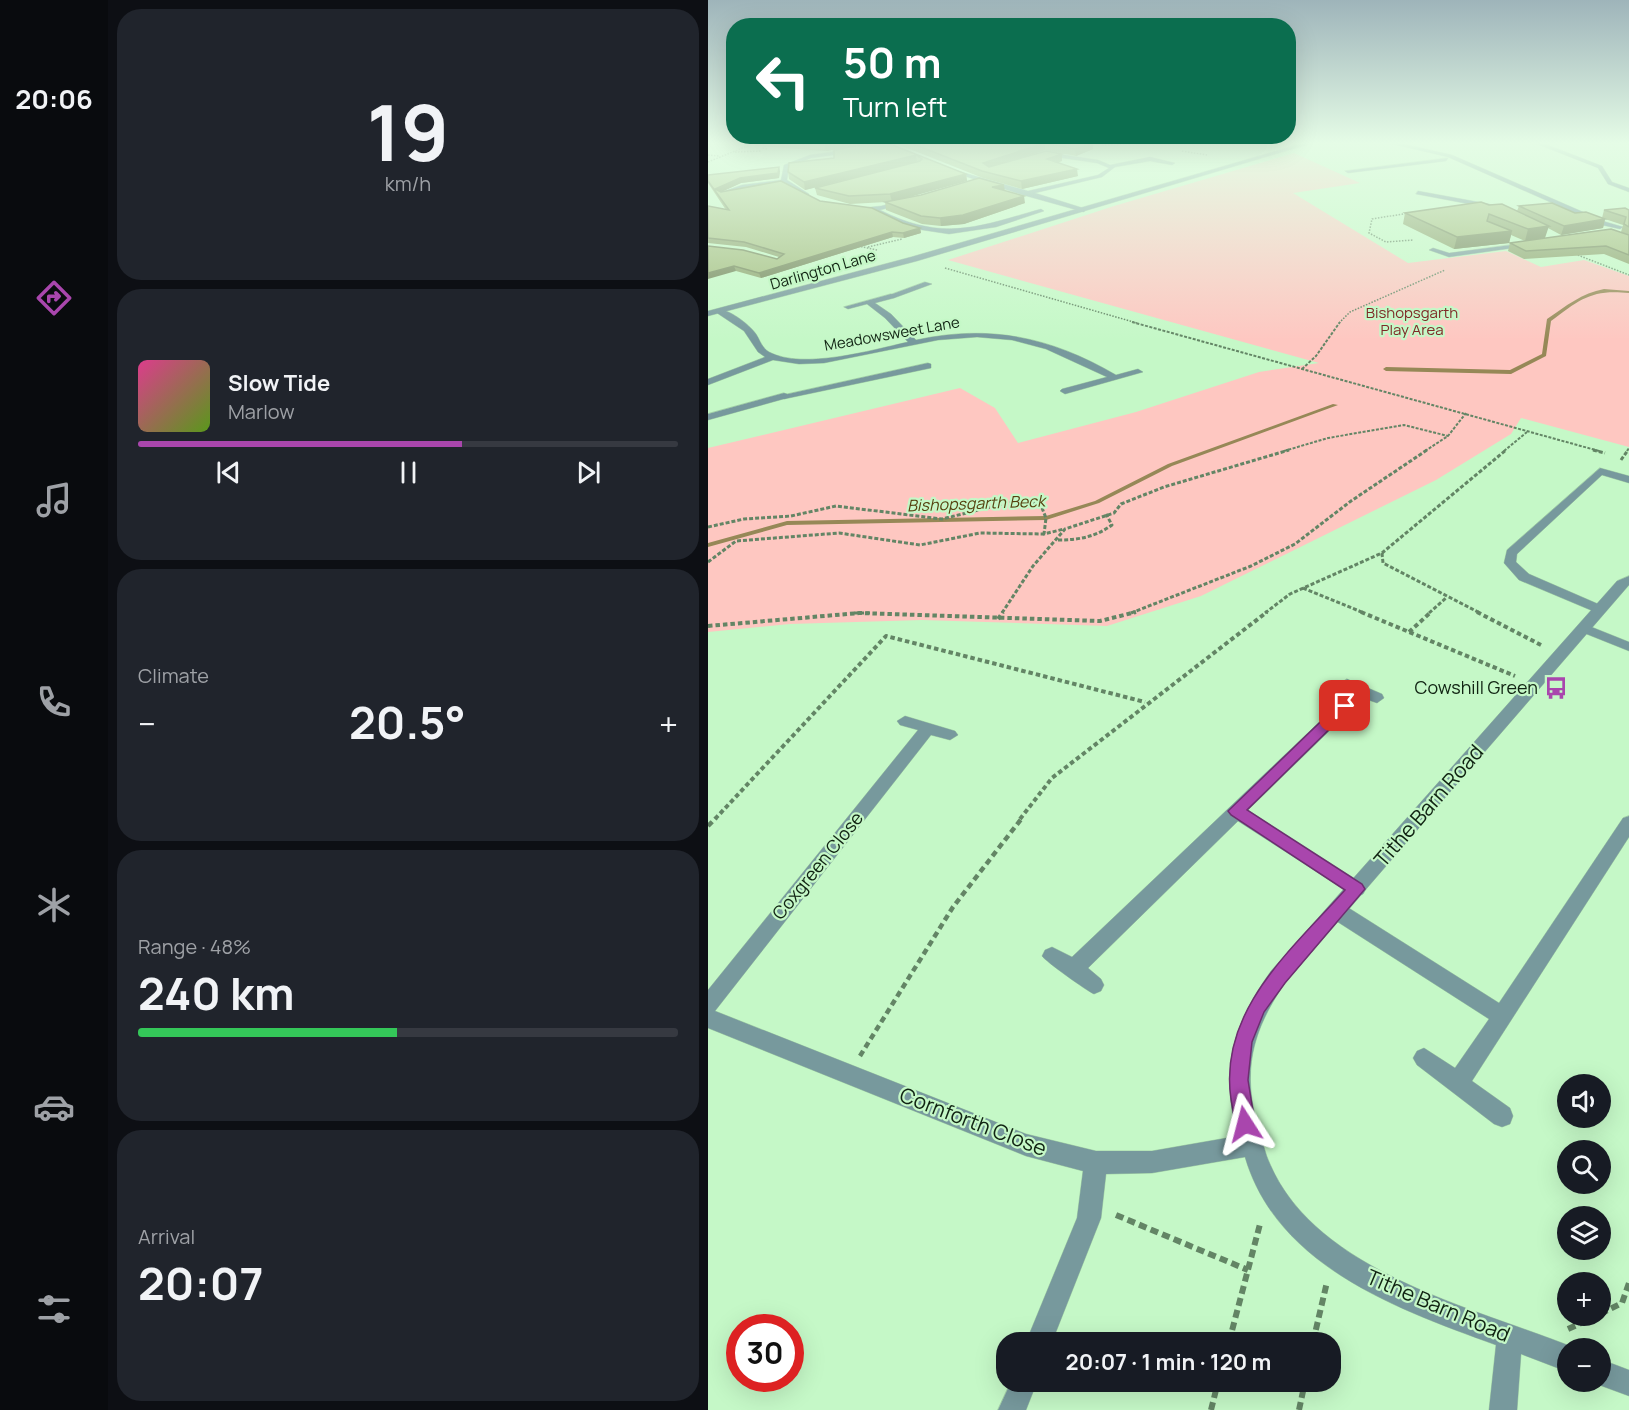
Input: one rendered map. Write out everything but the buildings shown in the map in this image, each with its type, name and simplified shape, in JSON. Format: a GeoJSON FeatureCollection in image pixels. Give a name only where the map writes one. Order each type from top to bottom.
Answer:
{"type":"FeatureCollection","features":[{"type":"Feature","properties":{"kind":"street"},"geometry":{"type":"LineString","coordinates":[[846,208],[879,208]]}},
{"type":"Feature","properties":{"kind":"street"},"geometry":{"type":"LineString","coordinates":[[1076,208],[1084,210]]}},
{"type":"Feature","properties":{"kind":"street","name":"Darlington Lane"},"geometry":{"type":"LineString","coordinates":[[708,314],[914,259],[1091,208]]}},
{"type":"Feature","properties":{"kind":"street"},"geometry":{"type":"LineString","coordinates":[[1496,208],[1515,219]]}},
{"type":"Feature","properties":{"kind":"street"},"geometry":{"type":"LineString","coordinates":[[1568,208],[1604,224],[1629,228]]}},
{"type":"Feature","properties":{"kind":"street"},"geometry":{"type":"LineString","coordinates":[[873,209],[911,226],[931,231],[974,228],[1041,211]]}},
{"type":"Feature","properties":{"kind":"street"},"geometry":{"type":"LineString","coordinates":[[1004,216],[1014,219]]}},
{"type":"Feature","properties":{"kind":"street"},"geometry":{"type":"LineString","coordinates":[[1600,234],[1613,234],[1620,227]]}},
{"type":"Feature","properties":{"kind":"street"},"geometry":{"type":"LineString","coordinates":[[1433,250],[1449,255],[1514,245],[1504,237]]}},
{"type":"Feature","properties":{"kind":"street"},"geometry":{"type":"LineString","coordinates":[[848,307],[928,284]]}},
{"type":"Feature","properties":{"kind":"street"},"geometry":{"type":"LineString","coordinates":[[868,302],[888,316],[914,343]]}},
{"type":"Feature","properties":{"kind":"street"},"geometry":{"type":"LineString","coordinates":[[720,311],[749,331],[756,346],[772,357]]}},
{"type":"Feature","properties":{"kind":"street","name":"Meadowsweet Lane"},"geometry":{"type":"LineString","coordinates":[[772,357],[825,360],[962,335],[1011,338],[1079,358],[1115,378]]}},
{"type":"Feature","properties":{"kind":"street"},"geometry":{"type":"LineString","coordinates":[[708,382],[772,357]]}},
{"type":"Feature","properties":{"kind":"street"},"geometry":{"type":"LineString","coordinates":[[825,360],[840,383]]}},
{"type":"Feature","properties":{"kind":"street"},"geometry":{"type":"LineString","coordinates":[[708,417],[840,383],[928,366]]}},
{"type":"Feature","properties":{"kind":"street"},"geometry":{"type":"LineString","coordinates":[[1065,391],[1138,372]]}},
{"type":"Feature","properties":{"kind":"street"},"geometry":{"type":"LineString","coordinates":[[1600,610],[1524,577],[1510,563],[1511,553],[1600,471],[1629,480]]}},
{"type":"Feature","properties":{"kind":"street","name":"Tithe Barn Road"},"geometry":{"type":"LineString","coordinates":[[1557,1355],[1391,1292],[1332,1258],[1289,1215],[1267,1183],[1249,1145],[1238,1080],[1243,1042],[1257,1007],[1278,977],[1622,584],[1629,580]]}},
{"type":"Feature","properties":{"kind":"street"},"geometry":{"type":"LineString","coordinates":[[1584,628],[1629,647]]}},
{"type":"Feature","properties":{"kind":"street"},"geometry":{"type":"LineString","coordinates":[[1074,969],[1361,691]]}},
{"type":"Feature","properties":{"kind":"street"},"geometry":{"type":"LineString","coordinates":[[905,721],[950,735]]}},
{"type":"Feature","properties":{"kind":"street","name":"Coxgreen Close"},"geometry":{"type":"LineString","coordinates":[[708,1005],[928,728]]}},
{"type":"Feature","properties":{"kind":"street"},"geometry":{"type":"LineString","coordinates":[[1236,811],[1357,889]]}},
{"type":"Feature","properties":{"kind":"street"},"geometry":{"type":"LineString","coordinates":[[1458,1083],[1629,822]]}},
{"type":"Feature","properties":{"kind":"street"},"geometry":{"type":"LineString","coordinates":[[1337,911],[1502,1017]]}},
{"type":"Feature","properties":{"kind":"street"},"geometry":{"type":"LineString","coordinates":[[1052,956],[1074,969],[1094,985]]}},
{"type":"Feature","properties":{"kind":"street","name":"Cornforth Close"},"geometry":{"type":"LineString","coordinates":[[708,1018],[1026,1145],[1096,1163],[1152,1162],[1249,1145]]}},
{"type":"Feature","properties":{"kind":"street"},"geometry":{"type":"LineString","coordinates":[[1424,1058],[1502,1116]]}},
{"type":"Feature","properties":{"kind":"street"},"geometry":{"type":"LineString","coordinates":[[1043,1332],[1089,1218],[1096,1163]]}},
{"type":"Feature","properties":{"kind":"street"},"geometry":{"type":"LineString","coordinates":[[1503,1410],[1510,1337]]}},
{"type":"Feature","properties":{"kind":"street"},"geometry":{"type":"LineString","coordinates":[[1611,1376],[1629,1383]]}},
{"type":"Feature","properties":{"kind":"street"},"geometry":{"type":"LineString","coordinates":[[1012,1410],[1020,1392]]}},
{"type":"Feature","properties":{"kind":"path"},"geometry":{"type":"LineString","coordinates":[[1413,240],[1386,242],[1370,234],[1369,230],[1372,219],[1375,217],[1414,212]]}},
{"type":"Feature","properties":{"kind":"path"},"geometry":{"type":"LineString","coordinates":[[854,246],[914,259],[1612,455]]}},
{"type":"Feature","properties":{"kind":"path"},"geometry":{"type":"LineString","coordinates":[[1575,255],[1629,275]]}},
{"type":"Feature","properties":{"kind":"path"},"geometry":{"type":"LineString","coordinates":[[1302,369],[1313,361],[1343,318],[1350,312],[1453,267]]}},
{"type":"Feature","properties":{"kind":"path"},"geometry":{"type":"LineString","coordinates":[[708,626],[859,613],[1100,621],[1132,613],[1251,566],[1295,544],[1351,501],[1448,436],[1466,413]]}},
{"type":"Feature","properties":{"kind":"path"},"geometry":{"type":"LineString","coordinates":[[708,562],[736,541],[839,533],[920,545],[980,533],[1044,534],[1114,513],[1121,504],[1164,487],[1328,438],[1404,425],[1448,436]]}},
{"type":"Feature","properties":{"kind":"path"},"geometry":{"type":"LineString","coordinates":[[848,1074],[953,907],[1052,778],[1146,703],[1290,594],[1382,553],[1527,431]]}},
{"type":"Feature","properties":{"kind":"path"},"geometry":{"type":"LineString","coordinates":[[1629,448],[1622,458],[1629,460]]}},
{"type":"Feature","properties":{"kind":"path"},"geometry":{"type":"LineString","coordinates":[[708,527],[744,519],[791,516],[837,506],[942,519],[1007,503],[1040,503],[1046,518],[1044,534]]}},
{"type":"Feature","properties":{"kind":"path"},"geometry":{"type":"LineString","coordinates":[[1057,540],[1076,541],[1101,533],[1112,525],[1106,514]]}},
{"type":"Feature","properties":{"kind":"path"},"geometry":{"type":"LineString","coordinates":[[998,619],[1032,566],[1065,529]]}},
{"type":"Feature","properties":{"kind":"path"},"geometry":{"type":"LineString","coordinates":[[1382,553],[1383,563],[1446,598],[1562,655]]}},
{"type":"Feature","properties":{"kind":"path"},"geometry":{"type":"LineString","coordinates":[[1302,587],[1535,684]]}},
{"type":"Feature","properties":{"kind":"path"},"geometry":{"type":"LineString","coordinates":[[1409,632],[1446,598]]}},
{"type":"Feature","properties":{"kind":"path"},"geometry":{"type":"LineString","coordinates":[[708,826],[886,636],[1146,703]]}},
{"type":"Feature","properties":{"kind":"path"},"geometry":{"type":"LineString","coordinates":[[1112,1213],[1248,1270]]}},
{"type":"Feature","properties":{"kind":"path"},"geometry":{"type":"LineString","coordinates":[[1232,1332],[1260,1224]]}},
{"type":"Feature","properties":{"kind":"path"},"geometry":{"type":"LineString","coordinates":[[1315,1332],[1332,1258]]}},
{"type":"Feature","properties":{"kind":"path"},"geometry":{"type":"LineString","coordinates":[[1611,1308],[1622,1303],[1629,1283]]}},
{"type":"Feature","properties":{"kind":"path"},"geometry":{"type":"LineString","coordinates":[[1211,1410],[1216,1392]]}},
{"type":"Feature","properties":{"kind":"path"},"geometry":{"type":"LineString","coordinates":[[1299,1410],[1303,1392]]}},
{"type":"Feature","properties":{"kind":"green space","name":"Bishopsgarth Play Area"},"geometry":{"type":"Polygon","coordinates":[[[1108,208],[1317,208],[1408,263],[1506,251],[1541,267],[1584,260],[1629,276],[1629,447],[1521,418],[1511,434],[1436,480],[1201,596],[1107,626],[922,620],[790,624],[708,632],[708,448],[960,388],[995,408],[1018,443],[1136,412],[1259,372],[1319,363],[948,260],[1108,208]]]}},
{"type":"Feature","properties":{"kind":"waterway","name":"Bishopsgarth Beck"},"geometry":{"type":"LineString","coordinates":[[1386,369],[1511,372],[1544,355],[1549,320],[1577,300],[1594,292],[1629,292]]}},
{"type":"Feature","properties":{"kind":"waterway","name":"Bishopsgarth Beck"},"geometry":{"type":"LineString","coordinates":[[708,545],[787,523],[1046,518],[1097,502],[1170,465],[1335,405]]}},
{"type":"Feature","properties":{"kind":"place","name":"Cowshill Green"},"geometry":{"type":"Point","coordinates":[1556,688]}},
{"type":"Feature","properties":{"kind":"route"},"geometry":{"type":"LineString","coordinates":[[1245,1124],[1238,1080],[1243,1042],[1257,1007],[1278,977],[1357,889],[1236,811],[1345,706]]}}]}
